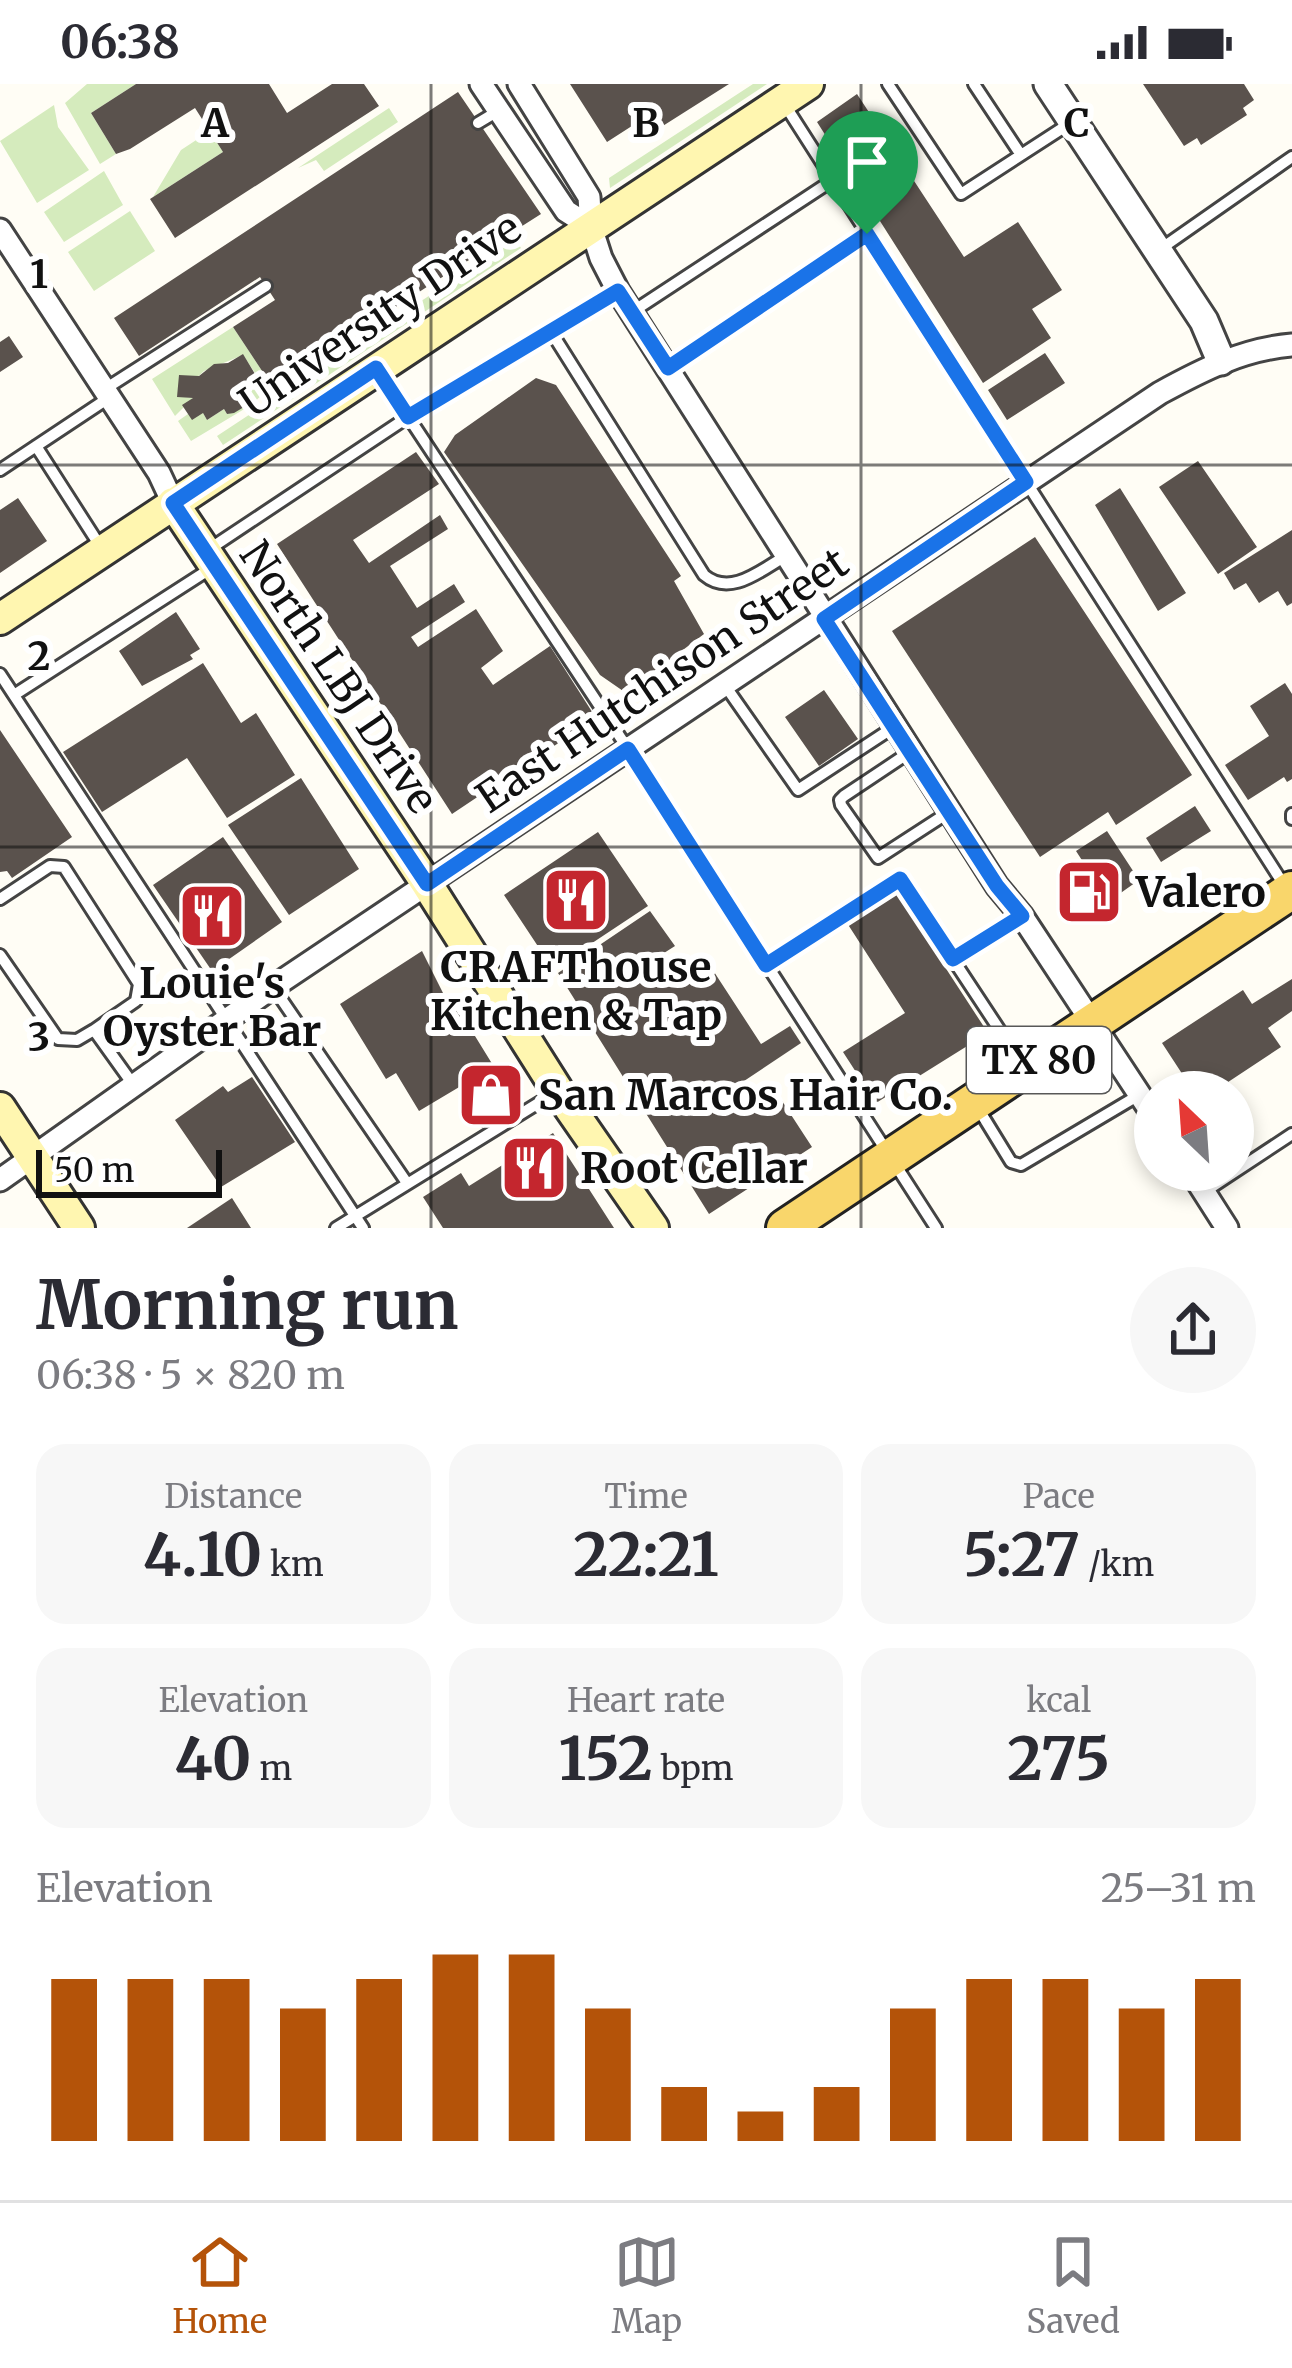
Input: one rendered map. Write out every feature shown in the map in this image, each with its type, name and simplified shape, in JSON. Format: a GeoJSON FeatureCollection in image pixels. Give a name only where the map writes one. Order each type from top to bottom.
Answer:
{"type":"FeatureCollection","features":[{"type":"Feature","properties":{"kind":"main road","name":"University Drive"},"geometry":{"type":"LineString","coordinates":[[0,619],[795,93]]}},
{"type":"Feature","properties":{"kind":"main road","name":"North LBJ Drive"},"geometry":{"type":"LineString","coordinates":[[173,503],[653,1228]]}},
{"type":"Feature","properties":{"kind":"main road","name":"TX 80"},"geometry":{"type":"LineString","coordinates":[[785,1228],[1291,893]]}},
{"type":"Feature","properties":{"kind":"main road"},"geometry":{"type":"LineString","coordinates":[[0,1108],[79,1228]]}},
{"type":"Feature","properties":{"kind":"street"},"geometry":{"type":"LineString","coordinates":[[481,84],[566,212],[591,227]]}},
{"type":"Feature","properties":{"kind":"street"},"geometry":{"type":"LineString","coordinates":[[519,84],[589,197],[591,227],[618,291],[910,752],[1134,1086]]}},
{"type":"Feature","properties":{"kind":"street"},"geometry":{"type":"LineString","coordinates":[[1061,99],[1204,321],[1221,362]]}},
{"type":"Feature","properties":{"kind":"street","name":"North LBJ Drive"},"geometry":{"type":"LineString","coordinates":[[0,230],[173,503]]}},
{"type":"Feature","properties":{"kind":"street","name":"East Hutchison Street"},"geometry":{"type":"LineString","coordinates":[[0,1180],[226,1019],[1160,393],[1221,362],[1266,347],[1292,345]]}},
{"type":"Feature","properties":{"kind":"street"},"geometry":{"type":"LineString","coordinates":[[1204,1192],[1227,1228]]}},
{"type":"Feature","properties":{"kind":"lane"},"geometry":{"type":"LineString","coordinates":[[888,84],[961,194],[1021,155],[1061,99]]}},
{"type":"Feature","properties":{"kind":"lane"},"geometry":{"type":"LineString","coordinates":[[974,84],[1021,155]]}},
{"type":"Feature","properties":{"kind":"lane"},"geometry":{"type":"LineString","coordinates":[[795,93],[833,180],[1291,893]]}},
{"type":"Feature","properties":{"kind":"lane"},"geometry":{"type":"LineString","coordinates":[[478,124],[498,111]]}},
{"type":"Feature","properties":{"kind":"lane"},"geometry":{"type":"LineString","coordinates":[[1156,252],[1292,157]]}},
{"type":"Feature","properties":{"kind":"lane"},"geometry":{"type":"LineString","coordinates":[[632,311],[833,180]]}},
{"type":"Feature","properties":{"kind":"lane"},"geometry":{"type":"LineString","coordinates":[[668,368],[867,234]]}},
{"type":"Feature","properties":{"kind":"lane"},"geometry":{"type":"LineString","coordinates":[[0,470],[266,286]]}},
{"type":"Feature","properties":{"kind":"lane"},"geometry":{"type":"LineString","coordinates":[[14,695],[408,417],[618,291]]}},
{"type":"Feature","properties":{"kind":"lane"},"geometry":{"type":"LineString","coordinates":[[550,330],[704,575],[713,582],[736,584],[784,557]]}},
{"type":"Feature","properties":{"kind":"lane"},"geometry":{"type":"LineString","coordinates":[[376,368],[936,1228]]}},
{"type":"Feature","properties":{"kind":"lane"},"geometry":{"type":"LineString","coordinates":[[36,446],[103,550]]}},
{"type":"Feature","properties":{"kind":"lane"},"geometry":{"type":"LineString","coordinates":[[0,674],[363,1228]]}},
{"type":"Feature","properties":{"kind":"lane"},"geometry":{"type":"LineString","coordinates":[[724,684],[798,790],[894,727]]}},
{"type":"Feature","properties":{"kind":"lane"},"geometry":{"type":"LineString","coordinates":[[910,752],[844,796],[841,805],[878,858],[949,812]]}},
{"type":"Feature","properties":{"kind":"lane"},"geometry":{"type":"LineString","coordinates":[[0,899],[50,866],[64,867],[139,984],[136,1001],[77,1040],[58,1039],[0,955]]}},
{"type":"Feature","properties":{"kind":"lane"},"geometry":{"type":"LineString","coordinates":[[766,965],[900,879],[1025,1069]]}},
{"type":"Feature","properties":{"kind":"lane"},"geometry":{"type":"LineString","coordinates":[[953,959],[1022,916]]}},
{"type":"Feature","properties":{"kind":"lane"},"geometry":{"type":"LineString","coordinates":[[273,988],[407,1183]]}},
{"type":"Feature","properties":{"kind":"lane"},"geometry":{"type":"LineString","coordinates":[[94,1030],[132,1083]]}},
{"type":"Feature","properties":{"kind":"lane"},"geometry":{"type":"LineString","coordinates":[[336,1228],[558,1091]]}},
{"type":"Feature","properties":{"kind":"lane"},"geometry":{"type":"LineString","coordinates":[[974,1102],[1011,1162],[1021,1165],[1134,1097]]}},
{"type":"Feature","properties":{"kind":"lane"},"geometry":{"type":"LineString","coordinates":[[1204,1192],[1292,1134]]}},
{"type":"Feature","properties":{"kind":"green space"},"geometry":{"type":"Polygon","coordinates":[[[87,84],[136,84],[91,113],[116,154],[100,164],[65,103],[87,84]]]}},
{"type":"Feature","properties":{"kind":"green space"},"geometry":{"type":"Polygon","coordinates":[[[753,84],[767,84],[610,188],[609,178],[753,84]]]}},
{"type":"Feature","properties":{"kind":"green space"},"geometry":{"type":"Polygon","coordinates":[[[54,105],[58,127],[89,170],[37,203],[0,141],[54,105]]]}},
{"type":"Feature","properties":{"kind":"green space"},"geometry":{"type":"Polygon","coordinates":[[[389,108],[398,122],[324,171],[316,160],[298,168],[389,108]]]}},
{"type":"Feature","properties":{"kind":"green space"},"geometry":{"type":"Polygon","coordinates":[[[210,131],[223,152],[153,197],[181,150],[210,131]]]}},
{"type":"Feature","properties":{"kind":"green space"},"geometry":{"type":"Polygon","coordinates":[[[104,171],[123,205],[64,242],[44,212],[104,171]]]}},
{"type":"Feature","properties":{"kind":"green space"},"geometry":{"type":"Polygon","coordinates":[[[130,211],[155,251],[94,291],[68,252],[130,211]]]}},
{"type":"Feature","properties":{"kind":"green space"},"geometry":{"type":"Polygon","coordinates":[[[515,239],[521,248],[223,445],[217,436],[515,239]]]}},
{"type":"Feature","properties":{"kind":"green space"},"geometry":{"type":"Polygon","coordinates":[[[233,327],[272,386],[251,405],[191,441],[178,421],[188,414],[203,413],[207,420],[224,409],[227,414],[251,398],[245,389],[255,373],[243,355],[204,371],[177,396],[193,398],[175,416],[152,379],[233,327]]]}},
{"type":"Feature","properties":{"kind":"building"},"geometry":{"type":"Polygon","coordinates":[[[136,84],[269,84],[287,113],[332,84],[364,84],[379,106],[175,238],[150,199],[223,152],[195,108],[116,154],[91,113],[136,84]]]}},
{"type":"Feature","properties":{"kind":"building"},"geometry":{"type":"Polygon","coordinates":[[[570,84],[729,84],[658,129],[649,115],[607,142],[570,84]]]}},
{"type":"Feature","properties":{"kind":"building"},"geometry":{"type":"Polygon","coordinates":[[[1143,84],[1244,84],[1254,100],[1243,108],[1247,115],[1201,145],[1197,138],[1184,146],[1143,84]]]}},
{"type":"Feature","properties":{"kind":"building"},"geometry":{"type":"Polygon","coordinates":[[[458,92],[541,214],[272,386],[233,327],[275,300],[260,277],[139,356],[114,318],[458,92]]]}},
{"type":"Feature","properties":{"kind":"building"},"geometry":{"type":"Polygon","coordinates":[[[857,94],[964,257],[1018,222],[1062,290],[1032,309],[1051,338],[983,383],[817,122],[857,94]]]}},
{"type":"Feature","properties":{"kind":"building"},"geometry":{"type":"Polygon","coordinates":[[[9,336],[23,357],[0,372],[0,342],[9,336]]]}},
{"type":"Feature","properties":{"kind":"building"},"geometry":{"type":"Polygon","coordinates":[[[1045,353],[1065,383],[1007,420],[988,390],[1045,353]]]}},
{"type":"Feature","properties":{"kind":"building"},"geometry":{"type":"Polygon","coordinates":[[[243,354],[256,382],[245,389],[249,404],[234,413],[224,409],[207,420],[203,413],[192,420],[182,405],[193,398],[177,397],[179,375],[199,376],[214,364],[228,363],[243,354]]]}},
{"type":"Feature","properties":{"kind":"building"},"geometry":{"type":"Polygon","coordinates":[[[536,378],[556,385],[681,576],[674,581],[704,634],[626,693],[600,675],[444,452],[455,435],[536,378]]]}},
{"type":"Feature","properties":{"kind":"building"},"geometry":{"type":"Polygon","coordinates":[[[416,452],[439,484],[353,540],[369,563],[440,515],[448,529],[390,566],[417,608],[454,584],[465,602],[411,637],[418,647],[476,609],[503,651],[481,668],[493,685],[550,646],[596,718],[452,814],[277,544],[416,452]]]}},
{"type":"Feature","properties":{"kind":"building"},"geometry":{"type":"Polygon","coordinates":[[[1198,461],[1257,547],[1218,574],[1159,487],[1198,461]]]}},
{"type":"Feature","properties":{"kind":"building"},"geometry":{"type":"Polygon","coordinates":[[[1120,488],[1186,593],[1158,611],[1095,505],[1120,488]]]}},
{"type":"Feature","properties":{"kind":"building"},"geometry":{"type":"Polygon","coordinates":[[[18,498],[47,541],[0,573],[0,510],[18,498]]]}},
{"type":"Feature","properties":{"kind":"building"},"geometry":{"type":"Polygon","coordinates":[[[1292,530],[1292,603],[1287,606],[1278,591],[1259,603],[1246,583],[1234,590],[1224,573],[1292,530]]]}},
{"type":"Feature","properties":{"kind":"building"},"geometry":{"type":"Polygon","coordinates":[[[1035,537],[1192,775],[1116,825],[1108,812],[1040,857],[892,631],[1035,537]]]}},
{"type":"Feature","properties":{"kind":"building"},"geometry":{"type":"Polygon","coordinates":[[[176,612],[200,649],[190,655],[193,659],[142,686],[119,651],[176,612]]]}},
{"type":"Feature","properties":{"kind":"building"},"geometry":{"type":"Polygon","coordinates":[[[203,663],[241,723],[256,713],[295,775],[227,818],[187,758],[102,812],[63,752],[203,663]]]}},
{"type":"Feature","properties":{"kind":"building"},"geometry":{"type":"Polygon","coordinates":[[[1285,683],[1292,694],[1292,779],[1287,782],[1284,777],[1248,800],[1225,765],[1269,736],[1250,706],[1285,683]]]}},
{"type":"Feature","properties":{"kind":"building"},"geometry":{"type":"Polygon","coordinates":[[[824,690],[858,739],[819,766],[785,717],[824,690]]]}},
{"type":"Feature","properties":{"kind":"building"},"geometry":{"type":"Polygon","coordinates":[[[0,730],[72,837],[12,878],[7,871],[0,872],[0,730]]]}},
{"type":"Feature","properties":{"kind":"building"},"geometry":{"type":"Polygon","coordinates":[[[301,778],[359,869],[289,915],[228,825],[301,778]]]}},
{"type":"Feature","properties":{"kind":"building"},"geometry":{"type":"Polygon","coordinates":[[[1195,806],[1211,831],[1161,862],[1146,838],[1195,806]]]}},
{"type":"Feature","properties":{"kind":"building"},"geometry":{"type":"Polygon","coordinates":[[[1107,831],[1139,880],[1084,919],[1062,884],[1087,868],[1076,851],[1107,831]]]}},
{"type":"Feature","properties":{"kind":"building","name":"CRAFThouse Kitchen & Tap"},"geometry":{"type":"Polygon","coordinates":[[[598,832],[648,906],[553,969],[504,895],[598,832]]]}},
{"type":"Feature","properties":{"kind":"building"},"geometry":{"type":"Polygon","coordinates":[[[223,837],[282,922],[212,971],[153,885],[223,837]]]}},
{"type":"Feature","properties":{"kind":"building"},"geometry":{"type":"Polygon","coordinates":[[[896,892],[988,1033],[876,1103],[843,1052],[905,1013],[847,923],[896,892]]]}},
{"type":"Feature","properties":{"kind":"building"},"geometry":{"type":"Polygon","coordinates":[[[650,911],[675,946],[653,960],[671,980],[705,958],[761,1044],[790,1026],[801,1043],[717,1099],[725,1111],[769,1081],[812,1147],[709,1214],[558,973],[650,911]]]}},
{"type":"Feature","properties":{"kind":"building"},"geometry":{"type":"Polygon","coordinates":[[[422,951],[449,1005],[454,1002],[517,1104],[482,1128],[463,1101],[477,1089],[471,1080],[419,1111],[396,1073],[386,1079],[340,1004],[422,951]]]}},
{"type":"Feature","properties":{"kind":"building"},"geometry":{"type":"Polygon","coordinates":[[[1292,979],[1292,1011],[1268,1028],[1281,1047],[1245,1071],[1180,1071],[1162,1043],[1243,990],[1252,1004],[1292,979]]]}},
{"type":"Feature","properties":{"kind":"building"},"geometry":{"type":"Polygon","coordinates":[[[252,1077],[295,1142],[221,1187],[175,1120],[223,1086],[228,1092],[252,1077]]]}},
{"type":"Feature","properties":{"kind":"building"},"geometry":{"type":"Polygon","coordinates":[[[553,1133],[614,1228],[443,1228],[423,1197],[461,1173],[469,1186],[553,1133]]]}},
{"type":"Feature","properties":{"kind":"building"},"geometry":{"type":"Polygon","coordinates":[[[232,1198],[251,1228],[187,1228],[232,1198]]]}},
{"type":"Feature","properties":{"kind":"place","name":"Valero"},"geometry":{"type":"Point","coordinates":[1089,892]}},
{"type":"Feature","properties":{"kind":"place","name":"CRAFThouse Kitchen & Tap"},"geometry":{"type":"Point","coordinates":[576,900]}},
{"type":"Feature","properties":{"kind":"place","name":"Louie's Oyster Bar"},"geometry":{"type":"Point","coordinates":[212,916]}},
{"type":"Feature","properties":{"kind":"place","name":"San Marcos Hair Co."},"geometry":{"type":"Point","coordinates":[491,1095]}},
{"type":"Feature","properties":{"kind":"place","name":"Root Cellar"},"geometry":{"type":"Point","coordinates":[534,1168]}},
{"type":"Feature","properties":{"kind":"route"},"geometry":{"type":"LineString","coordinates":[[867,234],[1026,482],[824,619],[997,886],[1022,916],[953,959],[900,879],[766,965],[628,749],[427,884],[173,503],[376,368],[408,417],[618,291],[668,368],[867,234]]}}]}
